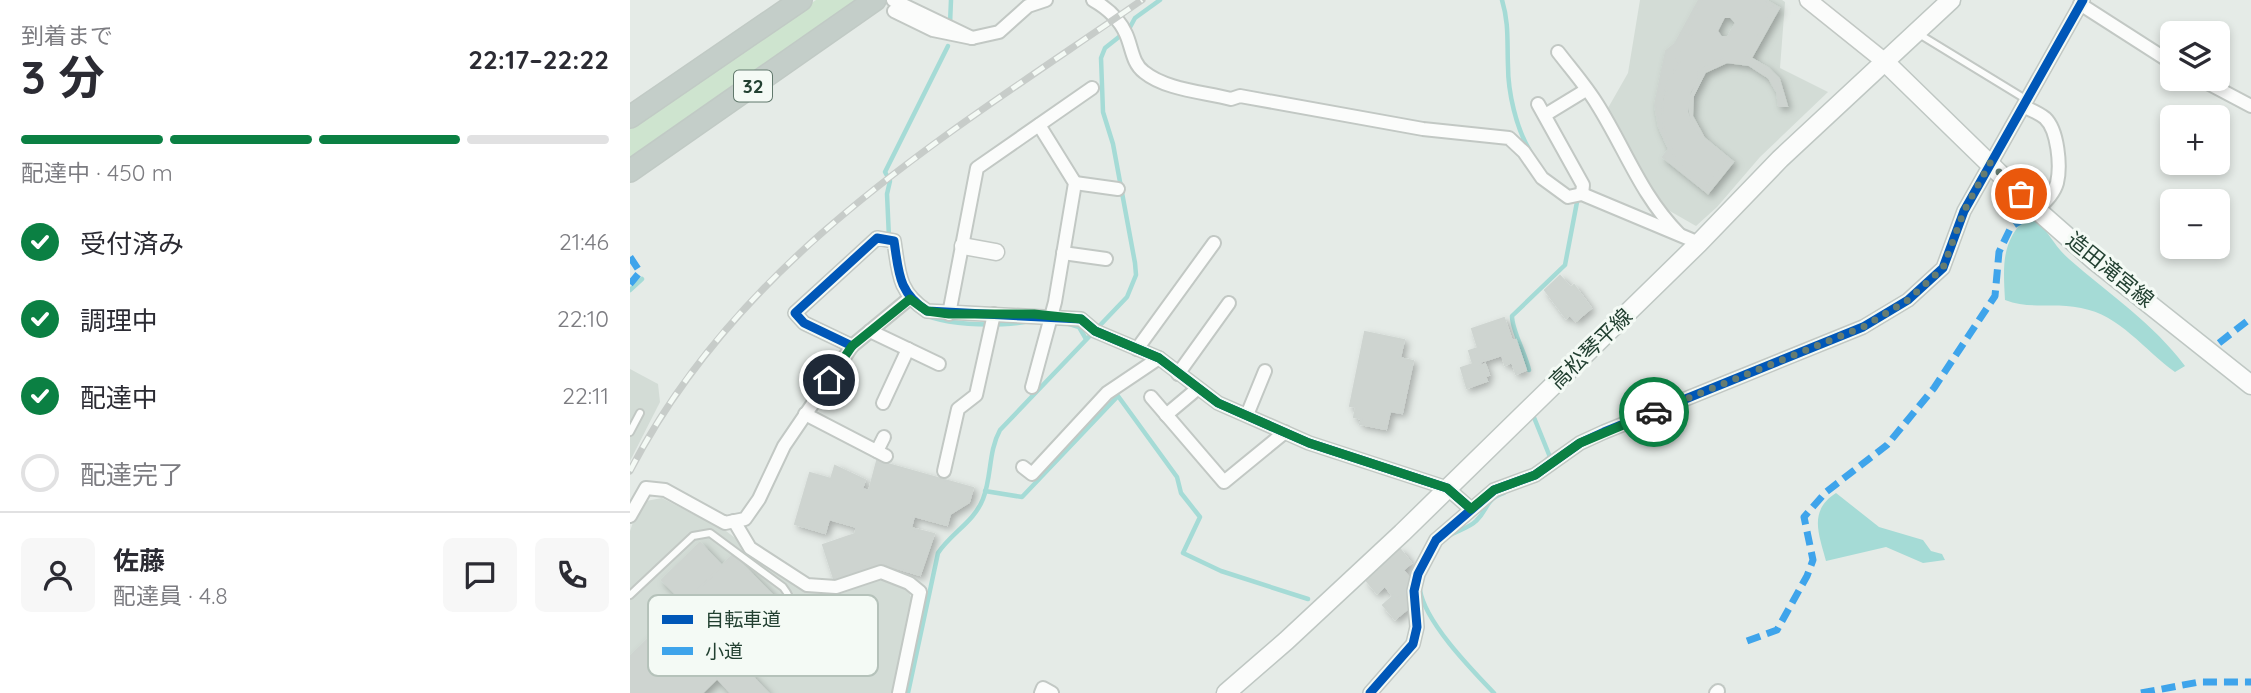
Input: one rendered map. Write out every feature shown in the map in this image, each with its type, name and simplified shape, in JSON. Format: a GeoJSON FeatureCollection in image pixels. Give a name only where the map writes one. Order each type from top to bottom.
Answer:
{"type":"FeatureCollection","features":[{"type":"Feature","properties":{"kind":"highway","name":"32"},"geometry":{"type":"LineString","coordinates":[[630,117],[801,0]]}},
{"type":"Feature","properties":{"kind":"highway","name":"32"},"geometry":{"type":"LineString","coordinates":[[630,171],[888,4]]}},
{"type":"Feature","properties":{"kind":"main road","name":"高松琴平線"},"geometry":{"type":"LineString","coordinates":[[1226,693],[1286,641],[1447,488],[1699,243],[1770,169],[1951,0]]}},
{"type":"Feature","properties":{"kind":"main road","name":"造田滝宮線"},"geometry":{"type":"LineString","coordinates":[[1884,61],[2037,210],[2095,261],[2251,385]]}},
{"type":"Feature","properties":{"kind":"street"},"geometry":{"type":"LineString","coordinates":[[888,4],[933,30],[972,38],[999,32],[1028,6],[1046,0]]}},
{"type":"Feature","properties":{"kind":"street"},"geometry":{"type":"LineString","coordinates":[[1093,0],[1109,9],[1125,32],[1137,65],[1145,74],[1163,82],[1231,99],[1240,96],[1423,128],[1508,138],[1548,185],[1568,197],[1582,194],[1659,229],[1699,243]]}},
{"type":"Feature","properties":{"kind":"street"},"geometry":{"type":"LineString","coordinates":[[1808,0],[1884,61]]}},
{"type":"Feature","properties":{"kind":"street"},"geometry":{"type":"LineString","coordinates":[[1370,693],[1413,644],[1417,627],[1415,591],[1425,555],[1436,540],[1494,490],[1535,475],[1580,443],[1863,327],[1890,312],[1927,285],[1943,268],[1964,211],[2081,2],[2160,55]]}},
{"type":"Feature","properties":{"kind":"street"},"geometry":{"type":"LineString","coordinates":[[1558,52],[1598,105],[1638,182],[1662,217],[1679,234]]}},
{"type":"Feature","properties":{"kind":"street"},"geometry":{"type":"LineString","coordinates":[[949,314],[977,168],[1093,88]]}},
{"type":"Feature","properties":{"kind":"street"},"geometry":{"type":"LineString","coordinates":[[1582,194],[1583,185],[1542,109],[1586,90]]}},
{"type":"Feature","properties":{"kind":"street"},"geometry":{"type":"LineString","coordinates":[[2222,91],[2251,107]]}},
{"type":"Feature","properties":{"kind":"street"},"geometry":{"type":"LineString","coordinates":[[2026,104],[2045,118],[2054,132],[2057,182],[2052,193],[2037,210]]}},
{"type":"Feature","properties":{"kind":"street"},"geometry":{"type":"LineString","coordinates":[[1032,387],[1050,320],[1076,183],[1039,125]]}},
{"type":"Feature","properties":{"kind":"street"},"geometry":{"type":"LineString","coordinates":[[1076,183],[1118,189]]}},
{"type":"Feature","properties":{"kind":"street"},"geometry":{"type":"LineString","coordinates":[[852,346],[804,323],[795,313],[877,238],[894,240],[902,286],[908,300],[927,311],[993,320],[1081,319],[1094,330],[1159,358],[1218,403],[1322,448],[1447,488],[1471,509]]}},
{"type":"Feature","properties":{"kind":"street"},"geometry":{"type":"LineString","coordinates":[[1137,349],[1214,243]]}},
{"type":"Feature","properties":{"kind":"street"},"geometry":{"type":"LineString","coordinates":[[962,246],[996,252]]}},
{"type":"Feature","properties":{"kind":"street"},"geometry":{"type":"LineString","coordinates":[[1063,253],[1106,258]]}},
{"type":"Feature","properties":{"kind":"street"},"geometry":{"type":"LineString","coordinates":[[630,516],[646,488],[665,491],[725,523],[746,519],[760,499],[783,446],[852,346],[908,300]]}},
{"type":"Feature","properties":{"kind":"street"},"geometry":{"type":"LineString","coordinates":[[1178,374],[1229,303]]}},
{"type":"Feature","properties":{"kind":"street"},"geometry":{"type":"LineString","coordinates":[[944,471],[958,409],[976,395],[993,320]]}},
{"type":"Feature","properties":{"kind":"street"},"geometry":{"type":"LineString","coordinates":[[870,331],[939,364]]}},
{"type":"Feature","properties":{"kind":"street"},"geometry":{"type":"LineString","coordinates":[[883,403],[908,349]]}},
{"type":"Feature","properties":{"kind":"street"},"geometry":{"type":"LineString","coordinates":[[1023,467],[1032,474],[1107,393],[1159,358]]}},
{"type":"Feature","properties":{"kind":"street"},"geometry":{"type":"LineString","coordinates":[[1247,415],[1265,371]]}},
{"type":"Feature","properties":{"kind":"street"},"geometry":{"type":"LineString","coordinates":[[1166,415],[1197,389]]}},
{"type":"Feature","properties":{"kind":"street"},"geometry":{"type":"LineString","coordinates":[[1151,397],[1224,482],[1286,432]]}},
{"type":"Feature","properties":{"kind":"street"},"geometry":{"type":"LineString","coordinates":[[805,414],[882,453],[884,437]]}},
{"type":"Feature","properties":{"kind":"street"},"geometry":{"type":"LineString","coordinates":[[734,521],[750,548],[807,585],[836,587],[881,572],[908,583],[920,592],[899,693]]}},
{"type":"Feature","properties":{"kind":"street"},"geometry":{"type":"LineString","coordinates":[[1041,693],[1043,688],[1052,693]]}},
{"type":"Feature","properties":{"kind":"lane"},"geometry":{"type":"LineString","coordinates":[[1916,32],[2026,104]]}},
{"type":"Feature","properties":{"kind":"lane"},"geometry":{"type":"LineString","coordinates":[[630,432],[640,413]]}},
{"type":"Feature","properties":{"kind":"lane"},"geometry":{"type":"LineString","coordinates":[[630,595],[693,536],[710,533],[783,587],[789,595]]}},
{"type":"Feature","properties":{"kind":"shaded area"},"geometry":{"type":"Polygon","coordinates":[[[1640,0],[1782,0],[1785,2],[1780,68],[1828,92],[1760,157],[1717,207],[1696,226],[1668,210],[1648,182],[1608,108],[1628,73],[1640,0]]]}},
{"type":"Feature","properties":{"kind":"shaded area"},"geometry":{"type":"Polygon","coordinates":[[[630,369],[658,384],[660,402],[630,461],[630,369]]]}},
{"type":"Feature","properties":{"kind":"shaded area"},"geometry":{"type":"Polygon","coordinates":[[[662,498],[726,531],[803,589],[881,575],[908,589],[912,600],[893,693],[630,693],[630,531],[638,508],[646,501],[662,498]]]}},
{"type":"Feature","properties":{"kind":"green space"},"geometry":{"type":"Polygon","coordinates":[[[816,0],[863,0],[630,163],[630,127],[816,0]]]}},
{"type":"Feature","properties":{"kind":"water"},"geometry":{"type":"Polygon","coordinates":[[[2031,213],[2064,254],[2145,322],[2185,366],[2175,372],[2131,334],[2095,312],[2071,306],[2024,305],[2005,300],[2006,252],[2014,233],[2031,213]]]}},
{"type":"Feature","properties":{"kind":"water"},"geometry":{"type":"Polygon","coordinates":[[[1836,493],[1879,527],[1923,540],[1931,551],[1942,554],[1945,560],[1923,563],[1886,547],[1826,561],[1819,532],[1819,515],[1827,500],[1836,493]]]}},
{"type":"Feature","properties":{"kind":"building"},"geometry":{"type":"Polygon","coordinates":[[[1699,0],[1704,0],[1686,32],[1691,35],[1676,60],[1680,63],[1669,78],[1662,101],[1664,129],[1676,161],[1707,186],[1727,162],[1693,129],[1688,102],[1699,78],[1698,70],[1724,57],[1744,57],[1771,9],[1754,0],[1765,0],[1779,8],[1751,58],[1768,68],[1779,79],[1787,106],[1779,106],[1777,92],[1769,78],[1749,65],[1727,62],[1705,72],[1693,96],[1692,116],[1704,138],[1733,162],[1708,193],[1663,157],[1669,149],[1659,127],[1655,105],[1666,51],[1675,44],[1699,0]]]}},
{"type":"Feature","properties":{"kind":"building"},"geometry":{"type":"Polygon","coordinates":[[[1704,0],[1754,0],[1771,9],[1744,57],[1724,57],[1705,65],[1698,70],[1699,78],[1690,92],[1687,111],[1693,129],[1727,162],[1707,186],[1676,161],[1664,129],[1662,110],[1669,78],[1680,63],[1676,60],[1691,35],[1686,32],[1704,0]],[[1724,17],[1717,31],[1721,37],[1728,37],[1736,23],[1731,17],[1724,17]]]}},
{"type":"Feature","properties":{"kind":"building"},"geometry":{"type":"Polygon","coordinates":[[[1560,276],[1571,288],[1574,285],[1591,308],[1576,321],[1570,315],[1566,318],[1545,290],[1560,276]]]}},
{"type":"Feature","properties":{"kind":"building"},"geometry":{"type":"Polygon","coordinates":[[[1504,318],[1512,341],[1516,340],[1526,370],[1516,374],[1512,362],[1505,365],[1502,355],[1480,362],[1481,366],[1485,364],[1489,375],[1485,376],[1487,381],[1467,388],[1461,368],[1473,364],[1469,351],[1478,348],[1472,329],[1504,318]]]}},
{"type":"Feature","properties":{"kind":"building"},"geometry":{"type":"Polygon","coordinates":[[[1365,332],[1404,340],[1400,358],[1413,361],[1402,413],[1390,411],[1386,429],[1360,424],[1362,419],[1354,417],[1356,407],[1350,406],[1365,332]]]}},
{"type":"Feature","properties":{"kind":"building"},"geometry":{"type":"Polygon","coordinates":[[[877,461],[973,488],[969,502],[950,514],[947,525],[914,516],[911,528],[934,534],[920,575],[880,563],[834,579],[823,545],[855,534],[857,527],[829,519],[825,533],[795,524],[810,473],[831,479],[835,466],[865,480],[862,489],[869,491],[877,461]]]}},
{"type":"Feature","properties":{"kind":"building"},"geometry":{"type":"Polygon","coordinates":[[[700,543],[722,566],[693,595],[677,595],[662,580],[700,543]]]}},
{"type":"Feature","properties":{"kind":"building"},"geometry":{"type":"Polygon","coordinates":[[[1400,549],[1411,563],[1403,570],[1411,580],[1409,588],[1396,600],[1385,586],[1377,593],[1366,580],[1400,549]]]}},
{"type":"Feature","properties":{"kind":"building"},"geometry":{"type":"Polygon","coordinates":[[[733,555],[772,595],[693,595],[733,555]]]}},
{"type":"Feature","properties":{"kind":"building"},"geometry":{"type":"Polygon","coordinates":[[[1409,588],[1411,606],[1395,619],[1383,605],[1393,596],[1396,600],[1409,588]]]}},
{"type":"Feature","properties":{"kind":"building"},"geometry":{"type":"Polygon","coordinates":[[[648,639],[648,676],[719,676],[702,693],[630,693],[630,657],[648,639]]]}},
{"type":"Feature","properties":{"kind":"building"},"geometry":{"type":"Polygon","coordinates":[[[752,676],[768,693],[731,693],[717,678],[752,676]]]}},
{"type":"Feature","properties":{"kind":"waterway"},"geometry":{"type":"LineString","coordinates":[[950,24],[951,0]]}},
{"type":"Feature","properties":{"kind":"waterway"},"geometry":{"type":"LineString","coordinates":[[908,693],[938,553],[979,507],[986,490],[1000,430],[1127,297],[1136,275],[1113,144],[1103,112],[1101,58],[1105,48],[1129,29],[1135,18],[1160,0]]}},
{"type":"Feature","properties":{"kind":"waterway"},"geometry":{"type":"LineString","coordinates":[[1502,0],[1507,24],[1511,98],[1517,121],[1530,151]]}},
{"type":"Feature","properties":{"kind":"waterway"},"geometry":{"type":"LineString","coordinates":[[889,238],[887,194],[890,181],[885,172],[948,46]]}},
{"type":"Feature","properties":{"kind":"waterway"},"geometry":{"type":"LineString","coordinates":[[1529,370],[1512,316],[1565,265],[1577,202]]}},
{"type":"Feature","properties":{"kind":"waterway"},"geometry":{"type":"LineString","coordinates":[[630,290],[642,279]]}},
{"type":"Feature","properties":{"kind":"waterway"},"geometry":{"type":"LineString","coordinates":[[896,281],[904,298]]}},
{"type":"Feature","properties":{"kind":"waterway"},"geometry":{"type":"LineString","coordinates":[[913,307],[922,314],[951,322],[1003,324],[1029,321]]}},
{"type":"Feature","properties":{"kind":"waterway"},"geometry":{"type":"LineString","coordinates":[[1066,323],[1079,327],[1086,339]]}},
{"type":"Feature","properties":{"kind":"waterway"},"geometry":{"type":"LineString","coordinates":[[985,491],[1022,497],[1118,396],[1177,477],[1181,493],[1200,517],[1183,553],[1221,571],[1308,599]]}},
{"type":"Feature","properties":{"kind":"waterway"},"geometry":{"type":"LineString","coordinates":[[1533,415],[1550,457],[1547,459]]}},
{"type":"Feature","properties":{"kind":"waterway"},"geometry":{"type":"LineString","coordinates":[[1450,535],[1473,523],[1490,502],[1504,493]]}},
{"type":"Feature","properties":{"kind":"waterway"},"geometry":{"type":"LineString","coordinates":[[1420,590],[1430,616],[1440,630],[1494,693]]}},
{"type":"Feature","properties":{"kind":"railway"},"geometry":{"type":"LineString","coordinates":[[630,471],[676,394],[730,325],[790,262],[855,205],[924,151],[1142,0]]}},
{"type":"Feature","properties":{"kind":"marked path"},"geometry":{"type":"LineString","coordinates":[[1747,641],[1777,630],[1807,576],[1813,560],[1804,517],[1826,492],[1887,445],[1934,388],[1995,296],[1999,252],[2011,227],[2037,210]]}},
{"type":"Feature","properties":{"kind":"marked path"},"geometry":{"type":"LineString","coordinates":[[630,257],[640,272],[630,284]]}},
{"type":"Feature","properties":{"kind":"marked path"},"geometry":{"type":"LineString","coordinates":[[2219,343],[2251,318]]}},
{"type":"Feature","properties":{"kind":"marked path"},"geometry":{"type":"LineString","coordinates":[[2141,693],[2199,682],[2251,682]]}},
{"type":"Feature","properties":{"kind":"cycle path"},"geometry":{"type":"LineString","coordinates":[[1370,693],[1413,644],[1417,627],[1414,591],[1418,574],[1436,540],[1494,490],[1535,475],[1580,443],[1604,432],[1863,327],[1908,300],[1943,268],[1964,211],[2083,0]]}},
{"type":"Feature","properties":{"kind":"cycle path"},"geometry":{"type":"LineString","coordinates":[[852,346],[804,323],[795,313],[877,238],[894,241],[905,289],[910,297],[927,311],[1081,319],[1095,331],[1159,358],[1218,403],[1309,443],[1447,488],[1471,509]]}},
{"type":"Feature","properties":{"kind":"way so far"},"geometry":{"type":"LineString","coordinates":[[1654,412],[1863,327],[1908,300],[1943,268],[1964,211],[1990,163],[2021,194]]}},
{"type":"Feature","properties":{"kind":"route"},"geometry":{"type":"LineString","coordinates":[[829,380],[852,346],[910,299],[927,311],[949,314],[1034,314],[1081,319],[1095,331],[1159,358],[1218,403],[1309,443],[1447,488],[1471,509],[1494,490],[1535,475],[1580,443],[1654,412]]}}]}
